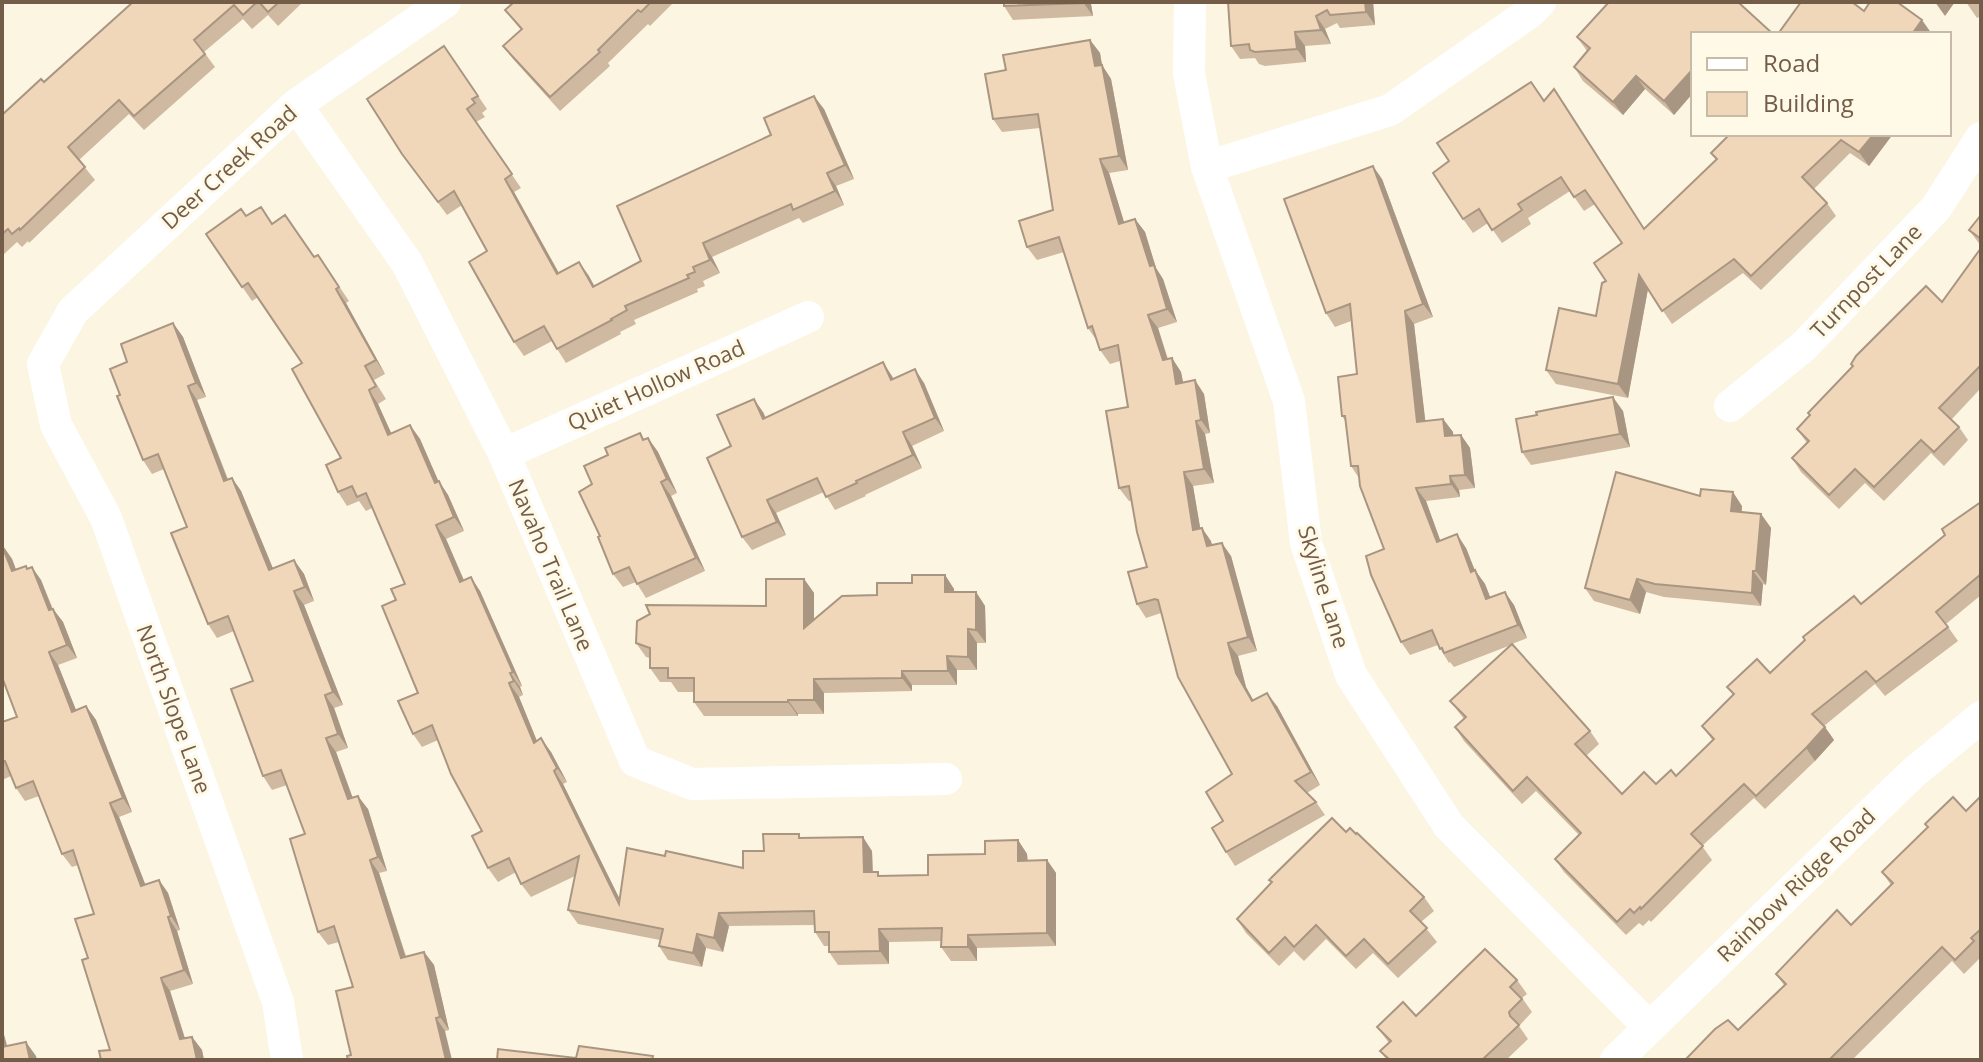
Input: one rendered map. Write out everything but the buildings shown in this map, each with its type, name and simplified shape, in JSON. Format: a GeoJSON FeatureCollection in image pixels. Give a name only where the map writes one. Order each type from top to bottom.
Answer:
{"type":"FeatureCollection","features":[{"type":"Feature","properties":{"kind":"street","name":"Deer Creek Road"},"geometry":{"type":"LineString","coordinates":[[43,364],[73,311],[296,105],[445,2]]}},
{"type":"Feature","properties":{"kind":"street","name":"Skyline Lane"},"geometry":{"type":"LineString","coordinates":[[1190,2],[1189,74],[1207,167],[1289,401],[1306,543],[1351,675],[1449,826],[1649,1027]]}},
{"type":"Feature","properties":{"kind":"street"},"geometry":{"type":"LineString","coordinates":[[1207,167],[1390,110],[1529,13],[1540,2]]}},
{"type":"Feature","properties":{"kind":"street","name":"Navaho Trail Lane"},"geometry":{"type":"LineString","coordinates":[[296,105],[407,263],[504,454],[635,761],[692,784],[946,779]]}},
{"type":"Feature","properties":{"kind":"street","name":"Turnpost Lane"},"geometry":{"type":"LineString","coordinates":[[1730,406],[1804,346],[1936,208],[1981,138]]}},
{"type":"Feature","properties":{"kind":"street","name":"Quiet Hollow Road"},"geometry":{"type":"LineString","coordinates":[[504,454],[808,317]]}},
{"type":"Feature","properties":{"kind":"street","name":"North Slope Lane"},"geometry":{"type":"LineString","coordinates":[[43,364],[56,425],[106,518],[278,1002],[287,1060]]}},
{"type":"Feature","properties":{"kind":"street","name":"Rainbow Ridge Road"},"geometry":{"type":"LineString","coordinates":[[1616,1060],[1913,773],[1981,717]]}}]}
